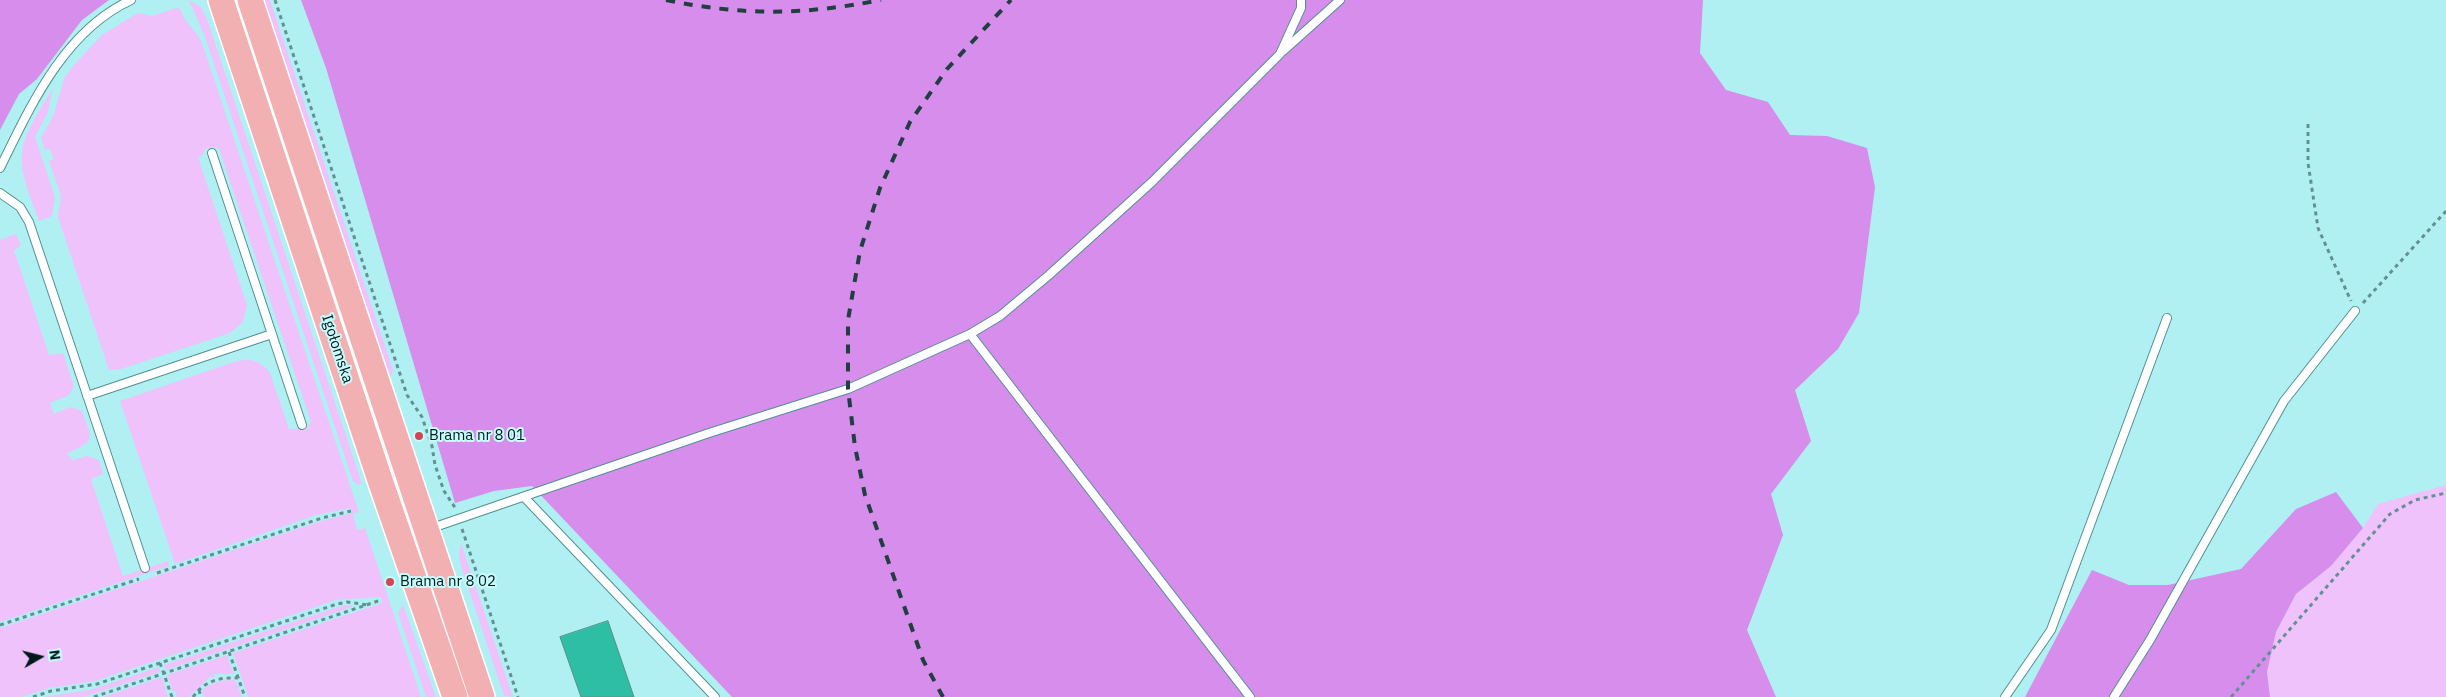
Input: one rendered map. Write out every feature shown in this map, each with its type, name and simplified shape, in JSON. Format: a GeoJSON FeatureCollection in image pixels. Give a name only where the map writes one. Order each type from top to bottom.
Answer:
{"type":"FeatureCollection","features":[{"type":"Feature","properties":{"kind":"main road","name":"Igołomska"},"geometry":{"type":"LineString","coordinates":[[250,0],[482,697]]}},
{"type":"Feature","properties":{"kind":"main road","name":"Igołomska"},"geometry":{"type":"LineString","coordinates":[[219,5],[455,697]]}},
{"type":"Feature","properties":{"kind":"lane"},"geometry":{"type":"LineString","coordinates":[[0,168],[38,95],[71,48],[94,22],[131,0]]}},
{"type":"Feature","properties":{"kind":"lane"},"geometry":{"type":"LineString","coordinates":[[1280,54],[1301,8],[1301,0]]}},
{"type":"Feature","properties":{"kind":"lane"},"geometry":{"type":"LineString","coordinates":[[426,529],[709,433],[848,389],[970,334],[1000,316],[1049,275],[1152,182],[1280,54],[1340,0]]}},
{"type":"Feature","properties":{"kind":"lane"},"geometry":{"type":"LineString","coordinates":[[212,153],[302,424]]}},
{"type":"Feature","properties":{"kind":"lane"},"geometry":{"type":"LineString","coordinates":[[0,193],[16,204],[28,218],[145,568]]}},
{"type":"Feature","properties":{"kind":"lane"},"geometry":{"type":"LineString","coordinates":[[2114,697],[2150,640],[2284,401],[2356,311]]}},
{"type":"Feature","properties":{"kind":"lane"},"geometry":{"type":"LineString","coordinates":[[2005,697],[2051,630],[2167,318]]}},
{"type":"Feature","properties":{"kind":"lane"},"geometry":{"type":"LineString","coordinates":[[88,396],[272,334]]}},
{"type":"Feature","properties":{"kind":"lane"},"geometry":{"type":"LineString","coordinates":[[970,334],[1250,697]]}},
{"type":"Feature","properties":{"kind":"lane"},"geometry":{"type":"LineString","coordinates":[[524,497],[715,697]]}},
{"type":"Feature","properties":{"kind":"path"},"geometry":{"type":"LineString","coordinates":[[276,0],[407,395],[422,417],[444,491],[457,511]]}},
{"type":"Feature","properties":{"kind":"path"},"geometry":{"type":"LineString","coordinates":[[2308,124],[2308,163],[2318,228],[2356,311],[2446,211]]}},
{"type":"Feature","properties":{"kind":"path"},"geometry":{"type":"LineString","coordinates":[[2231,697],[2390,514],[2415,500],[2446,493]]}},
{"type":"Feature","properties":{"kind":"path"},"geometry":{"type":"LineString","coordinates":[[154,574],[322,518],[351,511]]}},
{"type":"Feature","properties":{"kind":"path"},"geometry":{"type":"LineString","coordinates":[[464,533],[518,697]]}},
{"type":"Feature","properties":{"kind":"path"},"geometry":{"type":"LineString","coordinates":[[0,625],[146,577]]}},
{"type":"Feature","properties":{"kind":"path"},"geometry":{"type":"LineString","coordinates":[[94,697],[382,600]]}},
{"type":"Feature","properties":{"kind":"path"},"geometry":{"type":"LineString","coordinates":[[33,697],[96,684],[337,604],[348,602],[368,605]]}},
{"type":"Feature","properties":{"kind":"path"},"geometry":{"type":"LineString","coordinates":[[229,652],[245,697]]}},
{"type":"Feature","properties":{"kind":"path"},"geometry":{"type":"LineString","coordinates":[[160,663],[172,697]]}},
{"type":"Feature","properties":{"kind":"path"},"geometry":{"type":"LineString","coordinates":[[193,697],[199,690],[216,679],[238,678]]}},
{"type":"Feature","properties":{"kind":"path"},"geometry":{"type":"LineString","coordinates":[[199,690],[201,697]]}},
{"type":"Feature","properties":{"kind":"shaded area"},"geometry":{"type":"Polygon","coordinates":[[[0,0],[109,0],[82,20],[37,79],[19,94],[0,130],[0,0]]]}},
{"type":"Feature","properties":{"kind":"shaded area"},"geometry":{"type":"Polygon","coordinates":[[[189,0],[201,7],[207,19],[362,484],[357,484],[353,481],[205,37],[189,0]]]}},
{"type":"Feature","properties":{"kind":"shaded area"},"geometry":{"type":"Polygon","coordinates":[[[263,0],[270,0],[393,370],[391,376],[385,366],[263,0]]]}},
{"type":"Feature","properties":{"kind":"shaded area"},"geometry":{"type":"Polygon","coordinates":[[[301,0],[1703,0],[1700,53],[1726,90],[1768,102],[1790,135],[1827,136],[1867,148],[1875,187],[1859,313],[1838,349],[1795,390],[1811,441],[1771,494],[1783,535],[1747,630],[1776,697],[732,697],[532,486],[494,491],[455,503],[326,68],[301,0]]]}},
{"type":"Feature","properties":{"kind":"shaded area"},"geometry":{"type":"Polygon","coordinates":[[[176,8],[180,9],[203,46],[359,512],[353,514],[357,530],[365,528],[421,697],[248,697],[233,653],[382,603],[381,597],[336,600],[95,681],[50,688],[21,697],[0,697],[0,628],[321,521],[352,513],[351,508],[316,515],[175,564],[120,401],[237,361],[251,360],[260,363],[270,373],[289,429],[306,429],[311,422],[219,149],[215,147],[205,149],[203,155],[198,157],[247,305],[243,322],[230,333],[121,369],[109,370],[58,217],[61,196],[49,161],[54,159],[50,149],[45,150],[41,138],[54,114],[64,79],[74,65],[102,35],[138,13],[152,16],[176,8]]]}},
{"type":"Feature","properties":{"kind":"shaded area"},"geometry":{"type":"Polygon","coordinates":[[[53,88],[48,112],[35,137],[55,197],[52,216],[39,221],[25,179],[22,154],[23,145],[30,128],[53,88]]]}},
{"type":"Feature","properties":{"kind":"shaded area"},"geometry":{"type":"Polygon","coordinates":[[[16,234],[21,246],[14,250],[49,355],[63,353],[74,386],[69,395],[50,403],[54,414],[70,407],[82,411],[90,438],[88,442],[67,453],[72,460],[88,456],[99,460],[103,474],[91,479],[123,576],[168,561],[169,566],[0,622],[0,240],[16,234]]]}},
{"type":"Feature","properties":{"kind":"shaded area"},"geometry":{"type":"Polygon","coordinates":[[[2446,485],[2446,697],[2270,697],[2267,672],[2276,631],[2296,594],[2331,566],[2363,528],[2378,504],[2446,485]]]}},
{"type":"Feature","properties":{"kind":"shaded area"},"geometry":{"type":"Polygon","coordinates":[[[2336,492],[2363,528],[2331,566],[2296,594],[2276,632],[2267,672],[2270,697],[2025,697],[2092,570],[2129,585],[2168,585],[2241,569],[2296,509],[2336,492]]]}},
{"type":"Feature","properties":{"kind":"shaded area"},"geometry":{"type":"Polygon","coordinates":[[[461,543],[513,697],[504,696],[461,566],[459,554],[461,543]]]}},
{"type":"Feature","properties":{"kind":"shaded area"},"geometry":{"type":"Polygon","coordinates":[[[344,605],[355,606],[166,670],[164,665],[344,605]]]}},
{"type":"Feature","properties":{"kind":"shaded area"},"geometry":{"type":"Polygon","coordinates":[[[403,605],[436,697],[426,697],[398,613],[403,605]]]}},
{"type":"Feature","properties":{"kind":"shaded area"},"geometry":{"type":"Polygon","coordinates":[[[227,655],[234,674],[214,674],[214,677],[210,677],[189,697],[176,697],[176,691],[173,692],[167,675],[227,655]]]}},
{"type":"Feature","properties":{"kind":"shaded area"},"geometry":{"type":"Polygon","coordinates":[[[159,667],[160,672],[84,697],[43,697],[93,689],[159,667]]]}},
{"type":"Feature","properties":{"kind":"shaded area"},"geometry":{"type":"Polygon","coordinates":[[[162,677],[168,697],[103,697],[162,677]]]}},
{"type":"Feature","properties":{"kind":"shaded area"},"geometry":{"type":"Polygon","coordinates":[[[220,681],[236,681],[242,697],[204,697],[202,690],[209,685],[220,681]]]}},
{"type":"Feature","properties":{"kind":"building"},"geometry":{"type":"Polygon","coordinates":[[[608,621],[634,697],[581,697],[560,637],[608,621]]]}},
{"type":"Feature","properties":{"kind":"railway"},"geometry":{"type":"LineString","coordinates":[[666,0],[722,9],[774,12],[825,9],[881,0]]}},
{"type":"Feature","properties":{"kind":"railway"},"geometry":{"type":"LineString","coordinates":[[943,697],[923,660],[865,495],[855,447],[848,389],[848,320],[860,251],[880,188],[910,122],[947,69],[1011,0]]}},
{"type":"Feature","properties":{"kind":"place","name":"Brama nr 8 01"},"geometry":{"type":"Point","coordinates":[419,436]}},
{"type":"Feature","properties":{"kind":"place","name":"Brama nr 8 02"},"geometry":{"type":"Point","coordinates":[390,582]}}]}
